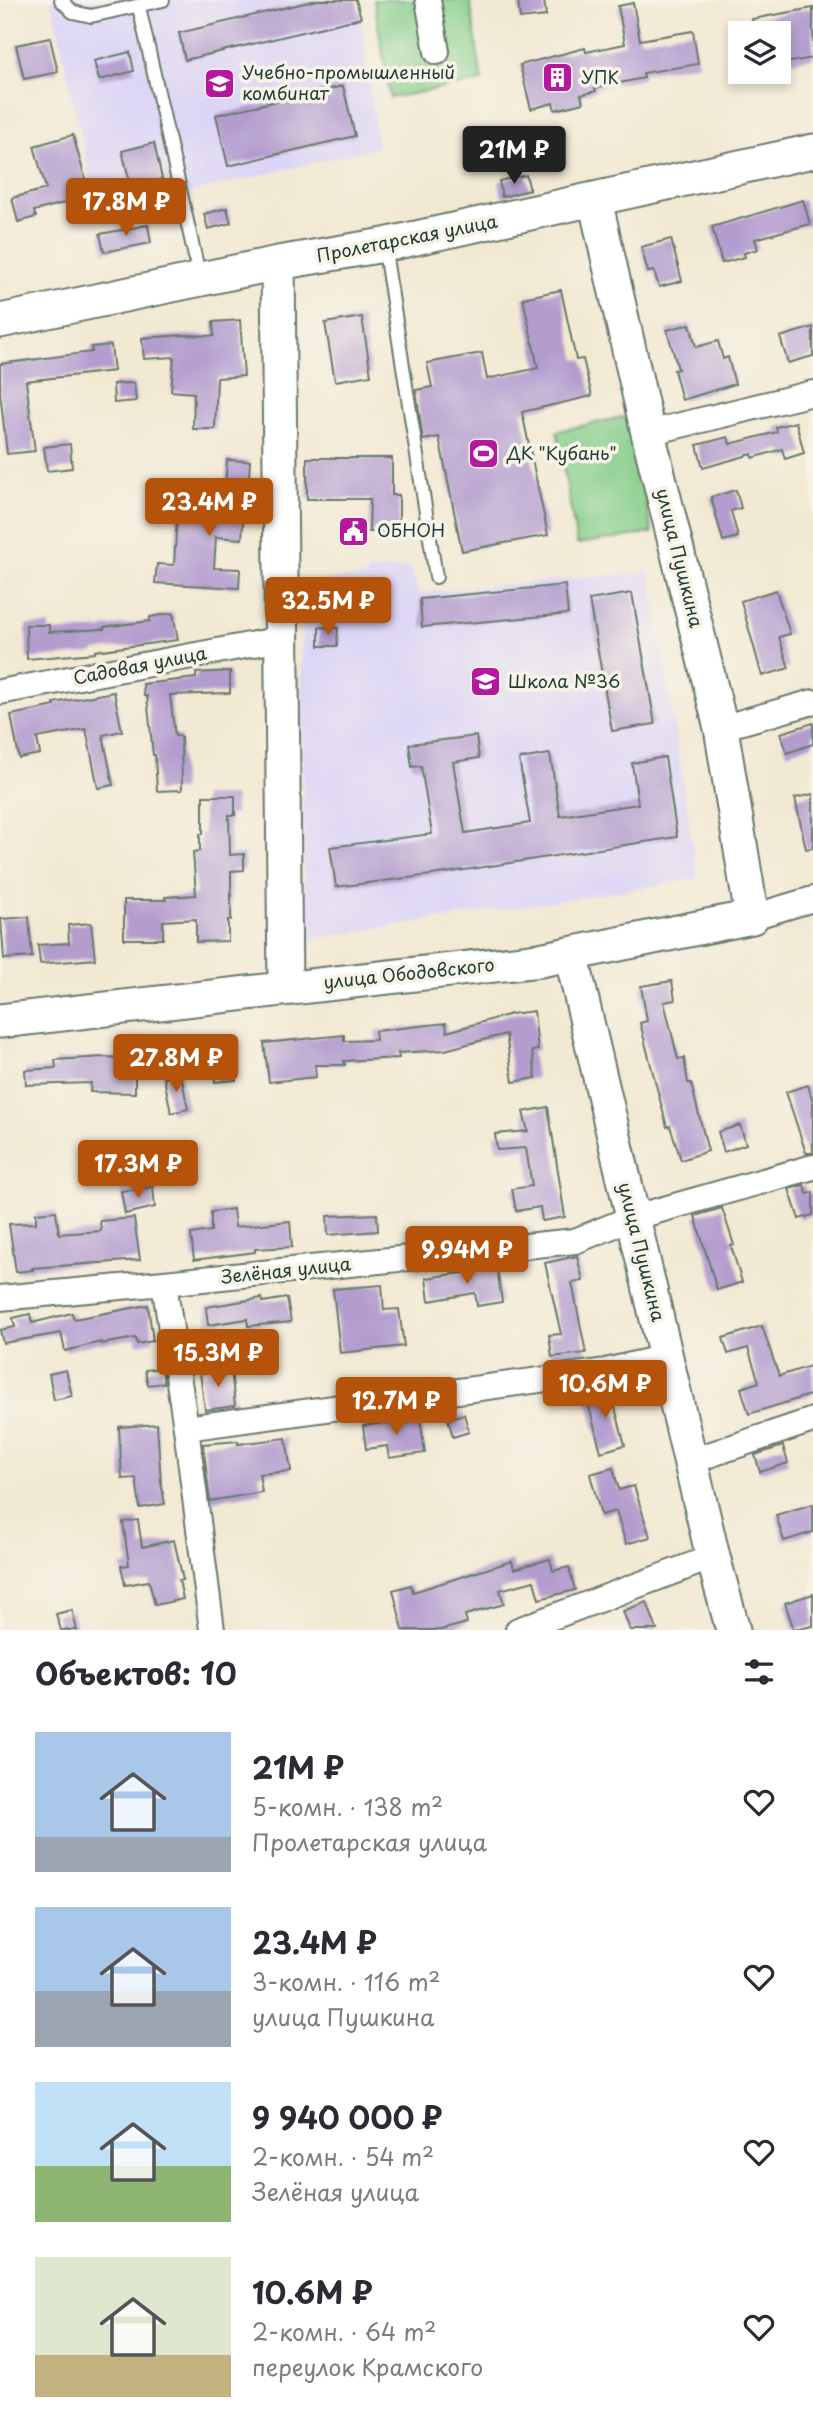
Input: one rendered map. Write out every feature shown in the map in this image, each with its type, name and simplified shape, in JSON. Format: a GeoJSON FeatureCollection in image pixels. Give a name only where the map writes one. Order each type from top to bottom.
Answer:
{"type":"FeatureCollection","features":[{"type":"Feature","properties":{"kind":"street"},"geometry":{"type":"LineString","coordinates":[[428,0],[437,52]]}},
{"type":"Feature","properties":{"kind":"street","name":"Пролетарская улица"},"geometry":{"type":"LineString","coordinates":[[0,321],[200,279],[384,245],[813,151]]}},
{"type":"Feature","properties":{"kind":"street","name":"улица Пушкина"},"geometry":{"type":"LineString","coordinates":[[595,200],[648,433],[721,727],[752,917]]}},
{"type":"Feature","properties":{"kind":"street"},"geometry":{"type":"LineString","coordinates":[[278,264],[285,988]]}},
{"type":"Feature","properties":{"kind":"street"},"geometry":{"type":"LineString","coordinates":[[648,433],[813,393]]}},
{"type":"Feature","properties":{"kind":"street","name":"Садовая улица"},"geometry":{"type":"LineString","coordinates":[[0,692],[281,639]]}},
{"type":"Feature","properties":{"kind":"street"},"geometry":{"type":"LineString","coordinates":[[721,727],[813,702]]}},
{"type":"Feature","properties":{"kind":"street","name":"улица Ободовского"},"geometry":{"type":"LineString","coordinates":[[0,1021],[526,961],[752,917],[813,899]]}},
{"type":"Feature","properties":{"kind":"street","name":"улица Пушкина"},"geometry":{"type":"LineString","coordinates":[[571,954],[713,1557],[733,1630]]}},
{"type":"Feature","properties":{"kind":"street","name":"Зелёная улица"},"geometry":{"type":"LineString","coordinates":[[0,1298],[575,1241],[632,1218],[813,1167]]}},
{"type":"Feature","properties":{"kind":"street"},"geometry":{"type":"LineString","coordinates":[[164,1283],[212,1630]]}},
{"type":"Feature","properties":{"kind":"street"},"geometry":{"type":"LineString","coordinates":[[186,1428],[606,1371],[666,1357]]}},
{"type":"Feature","properties":{"kind":"street"},"geometry":{"type":"LineString","coordinates":[[691,1461],[813,1420]]}},
{"type":"Feature","properties":{"kind":"street"},"geometry":{"type":"LineString","coordinates":[[518,1630],[713,1557]]}},
{"type":"Feature","properties":{"kind":"lane"},"geometry":{"type":"LineString","coordinates":[[61,0],[73,12],[92,16],[163,0]]}},
{"type":"Feature","properties":{"kind":"lane"},"geometry":{"type":"LineString","coordinates":[[139,7],[200,279]]}},
{"type":"Feature","properties":{"kind":"lane"},"geometry":{"type":"LineString","coordinates":[[384,245],[436,577]]}},
{"type":"Feature","properties":{"kind":"shaded area","name":"Учебно-промышленный комбинат"},"geometry":{"type":"Polygon","coordinates":[[[51,0],[356,0],[361,18],[378,147],[98,215],[51,0]]]}},
{"type":"Feature","properties":{"kind":"shaded area","name":"Школа №36"},"geometry":{"type":"Polygon","coordinates":[[[411,567],[418,593],[650,572],[698,879],[304,940],[301,583],[367,576],[368,571],[411,567]]]}},
{"type":"Feature","properties":{"kind":"green space"},"geometry":{"type":"Polygon","coordinates":[[[374,0],[470,0],[482,81],[390,98],[374,0]]]}},
{"type":"Feature","properties":{"kind":"green space"},"geometry":{"type":"Polygon","coordinates":[[[628,416],[652,533],[577,544],[557,431],[628,416]]]}},
{"type":"Feature","properties":{"kind":"building"},"geometry":{"type":"Polygon","coordinates":[[[317,0],[356,0],[361,18],[185,60],[179,33],[317,0]]]}},
{"type":"Feature","properties":{"kind":"building"},"geometry":{"type":"Polygon","coordinates":[[[518,0],[544,0],[546,16],[520,19],[518,0]]]}},
{"type":"Feature","properties":{"kind":"building"},"geometry":{"type":"Polygon","coordinates":[[[633,3],[640,40],[693,31],[698,64],[643,73],[644,78],[595,88],[596,91],[581,95],[583,103],[555,110],[553,103],[531,109],[520,65],[585,48],[586,52],[625,44],[618,6],[633,3]]]}},
{"type":"Feature","properties":{"kind":"building"},"geometry":{"type":"Polygon","coordinates":[[[813,8],[813,58],[791,62],[791,21],[752,19],[813,8]]]}},
{"type":"Feature","properties":{"kind":"building"},"geometry":{"type":"Polygon","coordinates":[[[50,38],[58,72],[24,79],[16,45],[50,38]]]}},
{"type":"Feature","properties":{"kind":"building"},"geometry":{"type":"Polygon","coordinates":[[[130,52],[134,71],[99,80],[94,61],[130,52]]]}},
{"type":"Feature","properties":{"kind":"building"},"geometry":{"type":"Polygon","coordinates":[[[343,86],[355,136],[228,166],[216,115],[343,86]]]}},
{"type":"Feature","properties":{"kind":"building"},"geometry":{"type":"Polygon","coordinates":[[[73,135],[90,196],[34,211],[36,217],[18,222],[12,198],[46,189],[34,146],[73,135]]]}},
{"type":"Feature","properties":{"kind":"building"},"geometry":{"type":"Polygon","coordinates":[[[154,143],[162,179],[131,186],[122,151],[154,143]]]}},
{"type":"Feature","properties":{"kind":"building"},"geometry":{"type":"Polygon","coordinates":[[[526,175],[530,190],[502,197],[499,181],[526,175]]]}},
{"type":"Feature","properties":{"kind":"building"},"geometry":{"type":"Polygon","coordinates":[[[803,200],[810,224],[755,239],[758,249],[744,253],[745,257],[722,263],[712,227],[803,200]]]}},
{"type":"Feature","properties":{"kind":"building"},"geometry":{"type":"Polygon","coordinates":[[[227,208],[231,223],[208,229],[204,214],[227,208]]]}},
{"type":"Feature","properties":{"kind":"building"},"geometry":{"type":"Polygon","coordinates":[[[148,225],[151,243],[104,252],[100,234],[148,225]]]}},
{"type":"Feature","properties":{"kind":"building"},"geometry":{"type":"Polygon","coordinates":[[[671,239],[682,281],[659,287],[654,271],[648,272],[641,247],[671,239]]]}},
{"type":"Feature","properties":{"kind":"building","name":"ДК \"Кубань\""},"geometry":{"type":"Polygon","coordinates":[[[561,290],[576,360],[583,359],[592,396],[522,412],[548,535],[462,551],[439,437],[423,440],[416,390],[432,387],[427,363],[482,353],[487,379],[538,368],[523,298],[561,290]]]}},
{"type":"Feature","properties":{"kind":"building"},"geometry":{"type":"Polygon","coordinates":[[[362,317],[371,375],[335,381],[325,323],[362,317]]]}},
{"type":"Feature","properties":{"kind":"building"},"geometry":{"type":"Polygon","coordinates":[[[240,320],[244,376],[217,378],[215,429],[193,429],[194,393],[171,391],[174,357],[144,359],[142,338],[214,336],[213,322],[240,320]]]}},
{"type":"Feature","properties":{"kind":"building"},"geometry":{"type":"Polygon","coordinates":[[[690,324],[696,347],[718,341],[723,359],[728,357],[735,384],[682,400],[674,370],[678,369],[667,330],[690,324]]]}},
{"type":"Feature","properties":{"kind":"building"},"geometry":{"type":"Polygon","coordinates":[[[813,327],[813,356],[788,363],[780,337],[813,327]]]}},
{"type":"Feature","properties":{"kind":"building"},"geometry":{"type":"Polygon","coordinates":[[[111,345],[114,371],[26,381],[35,451],[7,454],[0,392],[0,364],[92,352],[91,347],[111,345]]]}},
{"type":"Feature","properties":{"kind":"building"},"geometry":{"type":"Polygon","coordinates":[[[134,383],[136,401],[114,403],[113,384],[134,383]]]}},
{"type":"Feature","properties":{"kind":"building"},"geometry":{"type":"Polygon","coordinates":[[[796,422],[804,453],[785,459],[782,449],[753,458],[752,454],[703,468],[697,445],[728,437],[730,444],[777,432],[776,427],[796,422]]]}},
{"type":"Feature","properties":{"kind":"building"},"geometry":{"type":"Polygon","coordinates":[[[70,444],[72,468],[47,471],[44,447],[70,444]]]}},
{"type":"Feature","properties":{"kind":"building"},"geometry":{"type":"Polygon","coordinates":[[[307,458],[392,458],[392,495],[399,495],[399,532],[369,532],[370,499],[307,499],[307,458]]]}},
{"type":"Feature","properties":{"kind":"building"},"geometry":{"type":"Polygon","coordinates":[[[227,460],[250,461],[247,509],[244,508],[242,539],[216,537],[214,568],[240,569],[239,588],[155,583],[157,564],[174,565],[177,516],[223,519],[227,460]]]}},
{"type":"Feature","properties":{"kind":"building"},"geometry":{"type":"Polygon","coordinates":[[[736,490],[741,508],[731,511],[738,537],[723,541],[711,497],[736,490]]]}},
{"type":"Feature","properties":{"kind":"building"},"geometry":{"type":"Polygon","coordinates":[[[565,585],[568,614],[422,627],[420,599],[565,585]]]}},
{"type":"Feature","properties":{"kind":"building"},"geometry":{"type":"Polygon","coordinates":[[[776,590],[790,634],[779,637],[789,668],[762,676],[741,601],[776,590]]]}},
{"type":"Feature","properties":{"kind":"building"},"geometry":{"type":"Polygon","coordinates":[[[632,593],[655,724],[612,731],[589,600],[632,593]]]}},
{"type":"Feature","properties":{"kind":"building"},"geometry":{"type":"Polygon","coordinates":[[[173,613],[178,640],[95,653],[27,659],[26,625],[49,625],[49,632],[104,629],[150,621],[150,617],[173,613]]]}},
{"type":"Feature","properties":{"kind":"building"},"geometry":{"type":"Polygon","coordinates":[[[319,627],[338,628],[337,646],[319,646],[319,627]]]}},
{"type":"Feature","properties":{"kind":"building"},"geometry":{"type":"Polygon","coordinates":[[[230,671],[230,693],[170,695],[175,736],[181,736],[182,790],[157,791],[155,755],[143,684],[196,678],[196,673],[230,671]]]}},
{"type":"Feature","properties":{"kind":"building"},"geometry":{"type":"Polygon","coordinates":[[[114,692],[122,731],[103,735],[113,785],[98,788],[86,729],[37,738],[40,754],[19,758],[11,715],[55,706],[54,703],[114,692]]]}},
{"type":"Feature","properties":{"kind":"building"},"geometry":{"type":"Polygon","coordinates":[[[813,723],[813,744],[787,753],[781,733],[813,723]]]}},
{"type":"Feature","properties":{"kind":"building"},"geometry":{"type":"Polygon","coordinates":[[[476,736],[479,758],[453,762],[465,833],[530,823],[519,759],[550,754],[560,816],[638,804],[632,763],[665,757],[677,837],[336,887],[330,847],[432,834],[421,766],[412,767],[409,744],[476,736]]]}},
{"type":"Feature","properties":{"kind":"building"},"geometry":{"type":"Polygon","coordinates":[[[813,794],[813,848],[806,849],[795,798],[813,794]]]}},
{"type":"Feature","properties":{"kind":"building"},"geometry":{"type":"Polygon","coordinates":[[[203,796],[235,796],[235,815],[229,815],[230,855],[244,854],[244,870],[231,871],[228,941],[196,942],[196,919],[163,921],[163,939],[124,939],[124,900],[166,900],[165,897],[196,895],[193,852],[200,851],[203,796]]]}},
{"type":"Feature","properties":{"kind":"building"},"geometry":{"type":"Polygon","coordinates":[[[29,917],[32,957],[4,959],[1,919],[29,917]]]}},
{"type":"Feature","properties":{"kind":"building"},"geometry":{"type":"Polygon","coordinates":[[[91,923],[95,959],[40,964],[38,945],[69,943],[68,925],[91,923]]]}},
{"type":"Feature","properties":{"kind":"building"},"geometry":{"type":"Polygon","coordinates":[[[672,981],[675,1000],[664,1002],[678,1059],[684,1058],[688,1083],[691,1083],[708,1151],[681,1160],[670,1126],[667,1127],[640,1023],[647,1021],[641,986],[672,981]]]}},
{"type":"Feature","properties":{"kind":"building"},"geometry":{"type":"Polygon","coordinates":[[[534,1011],[538,1050],[532,1051],[536,1078],[513,1082],[506,1034],[445,1050],[398,1053],[399,1058],[344,1061],[345,1065],[315,1065],[316,1077],[269,1082],[264,1043],[344,1035],[344,1041],[376,1040],[375,1031],[446,1023],[447,1032],[511,1014],[534,1011]]]}},
{"type":"Feature","properties":{"kind":"building"},"geometry":{"type":"Polygon","coordinates":[[[233,1044],[236,1080],[215,1082],[212,1046],[233,1044]]]}},
{"type":"Feature","properties":{"kind":"building"},"geometry":{"type":"Polygon","coordinates":[[[125,1058],[125,1068],[135,1068],[135,1093],[90,1092],[91,1083],[26,1085],[25,1070],[56,1068],[55,1060],[125,1058]]]}},
{"type":"Feature","properties":{"kind":"building"},"geometry":{"type":"Polygon","coordinates":[[[181,1075],[188,1109],[171,1113],[164,1078],[181,1075]]]}},
{"type":"Feature","properties":{"kind":"building"},"geometry":{"type":"Polygon","coordinates":[[[808,1085],[813,1102],[813,1153],[806,1153],[786,1092],[808,1085]]]}},
{"type":"Feature","properties":{"kind":"building"},"geometry":{"type":"Polygon","coordinates":[[[548,1107],[565,1217],[542,1221],[540,1207],[516,1211],[512,1189],[532,1186],[526,1148],[497,1150],[495,1134],[528,1131],[523,1112],[548,1107]]]}},
{"type":"Feature","properties":{"kind":"building"},"geometry":{"type":"Polygon","coordinates":[[[740,1125],[746,1144],[724,1152],[718,1132],[740,1125]]]}},
{"type":"Feature","properties":{"kind":"building"},"geometry":{"type":"Polygon","coordinates":[[[804,1185],[807,1194],[813,1192],[813,1215],[799,1219],[789,1189],[804,1185]]]}},
{"type":"Feature","properties":{"kind":"building"},"geometry":{"type":"Polygon","coordinates":[[[153,1187],[155,1207],[125,1214],[121,1191],[153,1187]]]}},
{"type":"Feature","properties":{"kind":"building"},"geometry":{"type":"Polygon","coordinates":[[[722,1208],[742,1282],[717,1290],[695,1216],[722,1208]]]}},
{"type":"Feature","properties":{"kind":"building"},"geometry":{"type":"Polygon","coordinates":[[[233,1209],[235,1227],[290,1221],[292,1247],[255,1249],[255,1252],[194,1260],[191,1234],[211,1231],[211,1212],[233,1209]]]}},
{"type":"Feature","properties":{"kind":"building"},"geometry":{"type":"Polygon","coordinates":[[[56,1211],[59,1234],[101,1231],[100,1221],[134,1218],[140,1260],[32,1268],[33,1270],[16,1272],[9,1224],[36,1223],[36,1213],[56,1211]]]}},
{"type":"Feature","properties":{"kind":"building"},"geometry":{"type":"Polygon","coordinates":[[[377,1214],[378,1231],[328,1235],[327,1216],[377,1214]]]}},
{"type":"Feature","properties":{"kind":"building"},"geometry":{"type":"Polygon","coordinates":[[[577,1256],[583,1281],[572,1283],[586,1353],[552,1357],[549,1335],[561,1334],[545,1263],[577,1256]]]}},
{"type":"Feature","properties":{"kind":"building"},"geometry":{"type":"Polygon","coordinates":[[[497,1268],[502,1302],[477,1306],[475,1293],[429,1301],[426,1278],[497,1268]]]}},
{"type":"Feature","properties":{"kind":"building"},"geometry":{"type":"Polygon","coordinates":[[[382,1285],[384,1310],[399,1309],[404,1346],[340,1353],[333,1289],[382,1285]]]}},
{"type":"Feature","properties":{"kind":"building"},"geometry":{"type":"Polygon","coordinates":[[[262,1298],[263,1302],[287,1298],[291,1322],[248,1326],[247,1319],[208,1325],[206,1307],[262,1298]]]}},
{"type":"Feature","properties":{"kind":"building"},"geometry":{"type":"Polygon","coordinates":[[[148,1305],[153,1341],[137,1344],[136,1338],[101,1342],[65,1351],[61,1333],[3,1343],[0,1330],[15,1327],[13,1318],[30,1314],[32,1323],[72,1313],[74,1319],[148,1305]]]}},
{"type":"Feature","properties":{"kind":"building"},"geometry":{"type":"Polygon","coordinates":[[[762,1326],[779,1376],[813,1365],[813,1394],[749,1414],[741,1388],[759,1382],[748,1348],[728,1354],[723,1338],[762,1326]]]}},
{"type":"Feature","properties":{"kind":"building"},"geometry":{"type":"Polygon","coordinates":[[[162,1368],[164,1383],[148,1385],[145,1370],[162,1368]]]}},
{"type":"Feature","properties":{"kind":"building"},"geometry":{"type":"Polygon","coordinates":[[[231,1369],[235,1406],[205,1410],[200,1373],[231,1369]]]}},
{"type":"Feature","properties":{"kind":"building"},"geometry":{"type":"Polygon","coordinates":[[[66,1370],[72,1396],[54,1400],[49,1374],[66,1370]]]}},
{"type":"Feature","properties":{"kind":"building"},"geometry":{"type":"Polygon","coordinates":[[[610,1389],[625,1445],[601,1452],[586,1395],[610,1389]]]}},
{"type":"Feature","properties":{"kind":"building"},"geometry":{"type":"Polygon","coordinates":[[[464,1414],[469,1432],[453,1437],[448,1419],[464,1414]]]}},
{"type":"Feature","properties":{"kind":"building"},"geometry":{"type":"Polygon","coordinates":[[[420,1418],[425,1453],[389,1458],[387,1446],[366,1449],[363,1426],[420,1418]]]}},
{"type":"Feature","properties":{"kind":"building"},"geometry":{"type":"Polygon","coordinates":[[[157,1424],[165,1504],[140,1508],[136,1478],[122,1479],[119,1427],[157,1424]]]}},
{"type":"Feature","properties":{"kind":"building"},"geometry":{"type":"Polygon","coordinates":[[[286,1438],[291,1471],[259,1474],[262,1492],[210,1501],[203,1444],[238,1441],[238,1444],[286,1438]]]}},
{"type":"Feature","properties":{"kind":"building"},"geometry":{"type":"Polygon","coordinates":[[[783,1446],[788,1463],[760,1472],[755,1455],[783,1446]]]}},
{"type":"Feature","properties":{"kind":"building"},"geometry":{"type":"Polygon","coordinates":[[[613,1468],[619,1490],[634,1486],[650,1537],[626,1544],[616,1511],[601,1515],[590,1474],[613,1468]]]}},
{"type":"Feature","properties":{"kind":"building"},"geometry":{"type":"Polygon","coordinates":[[[813,1504],[813,1532],[784,1541],[776,1515],[813,1504]]]}},
{"type":"Feature","properties":{"kind":"building"},"geometry":{"type":"Polygon","coordinates":[[[138,1520],[142,1547],[174,1540],[183,1580],[179,1580],[183,1599],[155,1605],[149,1581],[125,1585],[121,1566],[129,1565],[123,1522],[138,1520]]]}},
{"type":"Feature","properties":{"kind":"building"},"geometry":{"type":"Polygon","coordinates":[[[550,1559],[553,1571],[569,1567],[575,1590],[539,1599],[534,1581],[500,1590],[504,1604],[465,1615],[467,1623],[441,1630],[403,1630],[393,1590],[411,1585],[413,1592],[512,1561],[514,1569],[550,1559]]]}},
{"type":"Feature","properties":{"kind":"building"},"geometry":{"type":"Polygon","coordinates":[[[813,1594],[813,1626],[794,1630],[785,1603],[813,1594]]]}},
{"type":"Feature","properties":{"kind":"building"},"geometry":{"type":"Polygon","coordinates":[[[647,1602],[657,1630],[630,1630],[623,1611],[647,1602]]]}},
{"type":"Feature","properties":{"kind":"building"},"geometry":{"type":"Polygon","coordinates":[[[72,1610],[77,1630],[61,1630],[56,1614],[72,1610]]]}},
{"type":"Feature","properties":{"kind":"place","name":"УПК"},"geometry":{"type":"Point","coordinates":[558,78]}},
{"type":"Feature","properties":{"kind":"place","name":"Учебно-промышленный комбинат"},"geometry":{"type":"Point","coordinates":[219,83]}},
{"type":"Feature","properties":{"kind":"place","name":"ДК \"Кубань\""},"geometry":{"type":"Point","coordinates":[484,454]}},
{"type":"Feature","properties":{"kind":"place","name":"ОБНОН"},"geometry":{"type":"Point","coordinates":[354,531]}},
{"type":"Feature","properties":{"kind":"place","name":"Школа №36"},"geometry":{"type":"Point","coordinates":[485,682]}}]}
